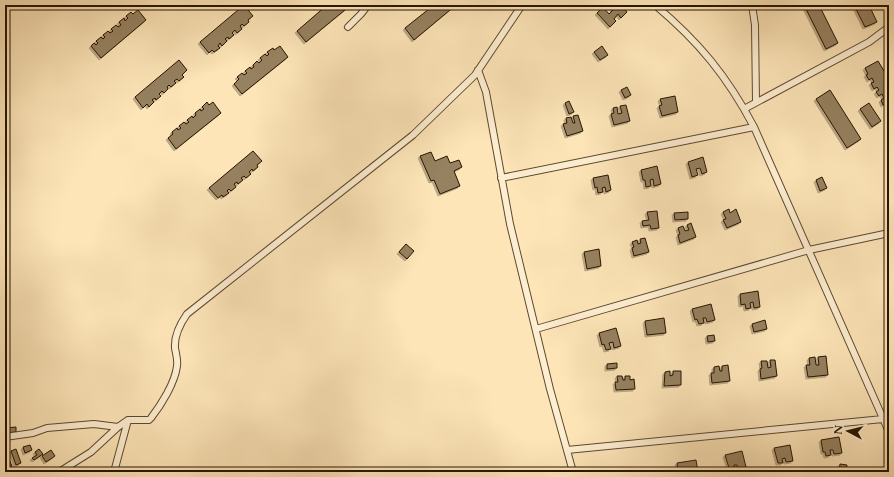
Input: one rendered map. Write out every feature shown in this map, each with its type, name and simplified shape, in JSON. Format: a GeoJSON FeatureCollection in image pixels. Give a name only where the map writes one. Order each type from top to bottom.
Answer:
{"type":"FeatureCollection","features":[{"type":"Feature","properties":{"kind":"street"},"geometry":{"type":"LineString","coordinates":[[348,27],[368,5]]}},
{"type":"Feature","properties":{"kind":"street"},"geometry":{"type":"LineString","coordinates":[[59,472],[91,452],[118,427],[128,420],[149,420],[151,418],[174,380],[177,366],[175,343],[180,324],[187,314],[413,135],[475,75],[522,5]]}},
{"type":"Feature","properties":{"kind":"street"},"geometry":{"type":"LineString","coordinates":[[655,5],[677,24],[705,53],[720,71],[744,108],[754,127],[889,432]]}},
{"type":"Feature","properties":{"kind":"street"},"geometry":{"type":"LineString","coordinates":[[752,5],[755,25],[756,102]]}},
{"type":"Feature","properties":{"kind":"street"},"geometry":{"type":"LineString","coordinates":[[744,108],[869,42],[889,27]]}},
{"type":"Feature","properties":{"kind":"street"},"geometry":{"type":"LineString","coordinates":[[478,70],[486,92],[510,224],[573,472]]}},
{"type":"Feature","properties":{"kind":"street"},"geometry":{"type":"LineString","coordinates":[[501,178],[754,127]]}},
{"type":"Feature","properties":{"kind":"street"},"geometry":{"type":"LineString","coordinates":[[536,329],[809,250],[889,233]]}},
{"type":"Feature","properties":{"kind":"street"},"geometry":{"type":"LineString","coordinates":[[567,450],[883,419]]}},
{"type":"Feature","properties":{"kind":"street"},"geometry":{"type":"LineString","coordinates":[[114,472],[128,420]]}},
{"type":"Feature","properties":{"kind":"street"},"geometry":{"type":"LineString","coordinates":[[5,437],[33,433],[47,428],[69,426],[94,424],[118,427]]}},
{"type":"Feature","properties":{"kind":"building"},"geometry":{"type":"Polygon","coordinates":[[[244,5],[253,16],[248,20],[249,22],[244,26],[242,24],[240,26],[242,29],[237,33],[235,30],[232,33],[234,35],[229,39],[228,37],[225,39],[227,41],[222,46],[220,43],[218,46],[220,48],[214,52],[212,50],[209,53],[200,42],[244,5]]]}},
{"type":"Feature","properties":{"kind":"building"},"geometry":{"type":"Polygon","coordinates":[[[327,5],[351,5],[306,42],[297,31],[327,5]]]}},
{"type":"Feature","properties":{"kind":"building"},"geometry":{"type":"Polygon","coordinates":[[[434,5],[456,5],[414,40],[405,28],[434,5]]]}},
{"type":"Feature","properties":{"kind":"building"},"geometry":{"type":"Polygon","coordinates":[[[608,5],[621,5],[627,12],[621,18],[618,14],[614,19],[616,21],[610,27],[597,13],[603,7],[609,14],[613,10],[608,5]]]}},
{"type":"Feature","properties":{"kind":"building"},"geometry":{"type":"Polygon","coordinates":[[[804,5],[819,5],[838,43],[826,49],[804,5]]]}},
{"type":"Feature","properties":{"kind":"building"},"geometry":{"type":"Polygon","coordinates":[[[854,5],[869,5],[877,22],[865,27],[854,5]]]}},
{"type":"Feature","properties":{"kind":"building"},"geometry":{"type":"Polygon","coordinates":[[[138,10],[146,20],[101,58],[91,46],[94,43],[96,45],[98,43],[96,41],[101,37],[103,39],[105,37],[103,35],[108,31],[110,33],[113,31],[111,29],[116,25],[118,27],[121,25],[119,22],[124,18],[125,21],[128,18],[126,16],[131,12],[133,14],[138,10]]]}},
{"type":"Feature","properties":{"kind":"building"},"geometry":{"type":"Polygon","coordinates":[[[280,46],[288,57],[242,94],[234,84],[239,79],[237,77],[242,73],[244,75],[247,73],[245,71],[250,67],[251,69],[254,67],[253,65],[257,61],[259,63],[262,60],[260,58],[265,54],[267,56],[269,54],[267,52],[280,46]]]}},
{"type":"Feature","properties":{"kind":"building"},"geometry":{"type":"Polygon","coordinates":[[[602,46],[608,55],[600,60],[594,52],[602,46]]]}},
{"type":"Feature","properties":{"kind":"building"},"geometry":{"type":"Polygon","coordinates":[[[179,60],[187,70],[182,75],[184,77],[179,81],[177,79],[174,81],[176,83],[171,87],[169,85],[167,87],[168,89],[164,93],[162,91],[159,94],[161,96],[156,100],[155,98],[152,100],[154,102],[149,107],[147,104],[143,108],[135,97],[179,60]]]}},
{"type":"Feature","properties":{"kind":"building"},"geometry":{"type":"Polygon","coordinates":[[[878,61],[889,79],[889,108],[886,103],[883,105],[881,100],[884,98],[882,94],[879,96],[876,92],[879,90],[877,87],[874,89],[871,83],[874,82],[872,78],[869,80],[866,75],[868,74],[865,68],[878,61]]]}},
{"type":"Feature","properties":{"kind":"building"},"geometry":{"type":"Polygon","coordinates":[[[627,87],[631,95],[625,98],[621,90],[627,87]]]}},
{"type":"Feature","properties":{"kind":"building"},"geometry":{"type":"Polygon","coordinates":[[[830,90],[861,139],[847,148],[816,99],[830,90]]]}},
{"type":"Feature","properties":{"kind":"building"},"geometry":{"type":"Polygon","coordinates":[[[675,96],[678,112],[662,116],[659,106],[662,105],[660,99],[675,96]]]}},
{"type":"Feature","properties":{"kind":"building"},"geometry":{"type":"Polygon","coordinates":[[[569,101],[574,112],[569,114],[565,103],[569,101]]]}},
{"type":"Feature","properties":{"kind":"building"},"geometry":{"type":"Polygon","coordinates":[[[207,102],[209,105],[213,102],[221,113],[176,149],[168,138],[177,128],[178,130],[181,128],[179,126],[184,122],[186,124],[189,122],[187,120],[192,116],[193,118],[196,115],[195,113],[200,109],[201,111],[204,109],[202,107],[207,102]]]}},
{"type":"Feature","properties":{"kind":"building"},"geometry":{"type":"Polygon","coordinates":[[[869,103],[881,121],[872,127],[860,109],[869,103]]]}},
{"type":"Feature","properties":{"kind":"building"},"geometry":{"type":"Polygon","coordinates":[[[626,105],[630,121],[614,125],[611,114],[614,113],[613,108],[617,107],[618,114],[622,113],[620,106],[626,105]]]}},
{"type":"Feature","properties":{"kind":"building"},"geometry":{"type":"Polygon","coordinates":[[[578,115],[583,131],[567,136],[563,124],[567,123],[566,118],[571,117],[573,123],[575,123],[573,116],[578,115]]]}},
{"type":"Feature","properties":{"kind":"building"},"geometry":{"type":"Polygon","coordinates":[[[253,151],[262,161],[257,165],[258,167],[253,171],[252,169],[249,172],[251,174],[246,178],[244,176],[241,178],[243,180],[238,184],[237,182],[234,184],[236,187],[231,191],[229,189],[227,191],[229,193],[218,198],[209,188],[253,151]]]}},
{"type":"Feature","properties":{"kind":"building"},"geometry":{"type":"Polygon","coordinates":[[[431,152],[435,161],[447,156],[450,163],[459,160],[462,167],[454,171],[460,186],[440,194],[434,180],[431,181],[420,156],[431,152]]]}},
{"type":"Feature","properties":{"kind":"building"},"geometry":{"type":"Polygon","coordinates":[[[703,157],[707,172],[702,174],[700,168],[696,169],[698,175],[692,177],[688,162],[703,157]]]}},
{"type":"Feature","properties":{"kind":"building"},"geometry":{"type":"Polygon","coordinates":[[[657,166],[661,184],[654,186],[653,179],[650,180],[651,186],[646,187],[641,170],[657,166]]]}},
{"type":"Feature","properties":{"kind":"building"},"geometry":{"type":"Polygon","coordinates":[[[608,175],[611,190],[606,192],[605,187],[602,188],[603,192],[598,193],[597,187],[595,188],[593,178],[608,175]]]}},
{"type":"Feature","properties":{"kind":"building"},"geometry":{"type":"Polygon","coordinates":[[[822,177],[827,188],[820,191],[816,180],[822,177]]]}},
{"type":"Feature","properties":{"kind":"building"},"geometry":{"type":"Polygon","coordinates":[[[729,209],[730,213],[736,209],[741,222],[727,228],[723,220],[726,219],[723,212],[729,209]]]}},
{"type":"Feature","properties":{"kind":"building"},"geometry":{"type":"Polygon","coordinates":[[[657,211],[659,228],[651,229],[650,225],[643,226],[642,221],[649,220],[647,212],[657,211]]]}},
{"type":"Feature","properties":{"kind":"building"},"geometry":{"type":"Polygon","coordinates":[[[688,212],[688,219],[675,220],[674,213],[688,212]]]}},
{"type":"Feature","properties":{"kind":"building"},"geometry":{"type":"Polygon","coordinates":[[[691,223],[696,237],[680,243],[678,228],[683,226],[685,231],[689,230],[687,225],[691,223]]]}},
{"type":"Feature","properties":{"kind":"building"},"geometry":{"type":"Polygon","coordinates":[[[645,238],[649,252],[634,256],[632,248],[634,247],[632,242],[637,240],[638,244],[641,243],[640,239],[645,238]]]}},
{"type":"Feature","properties":{"kind":"building"},"geometry":{"type":"Polygon","coordinates":[[[406,244],[414,251],[407,259],[399,252],[406,244]]]}},
{"type":"Feature","properties":{"kind":"building"},"geometry":{"type":"Polygon","coordinates":[[[599,249],[601,266],[587,269],[584,252],[599,249]]]}},
{"type":"Feature","properties":{"kind":"building"},"geometry":{"type":"Polygon","coordinates":[[[758,291],[760,307],[754,308],[753,302],[750,303],[751,308],[746,309],[745,304],[741,305],[740,294],[758,291]]]}},
{"type":"Feature","properties":{"kind":"building"},"geometry":{"type":"Polygon","coordinates":[[[711,304],[715,320],[707,322],[706,318],[703,318],[704,323],[699,324],[697,319],[695,320],[692,309],[711,304]]]}},
{"type":"Feature","properties":{"kind":"building"},"geometry":{"type":"Polygon","coordinates":[[[664,318],[666,333],[647,335],[645,321],[664,318]]]}},
{"type":"Feature","properties":{"kind":"building"},"geometry":{"type":"Polygon","coordinates":[[[765,320],[767,329],[754,332],[752,324],[765,320]]]}},
{"type":"Feature","properties":{"kind":"building"},"geometry":{"type":"Polygon","coordinates":[[[616,328],[621,346],[614,348],[613,342],[609,343],[611,349],[606,350],[604,344],[602,345],[599,333],[616,328]]]}},
{"type":"Feature","properties":{"kind":"building"},"geometry":{"type":"Polygon","coordinates":[[[714,335],[715,341],[708,342],[707,336],[714,335]]]}},
{"type":"Feature","properties":{"kind":"building"},"geometry":{"type":"Polygon","coordinates":[[[826,356],[828,375],[808,377],[806,365],[810,365],[809,358],[815,357],[816,365],[819,365],[818,357],[826,356]]]}},
{"type":"Feature","properties":{"kind":"building"},"geometry":{"type":"Polygon","coordinates":[[[770,360],[775,360],[777,376],[761,379],[761,361],[767,361],[768,368],[771,367],[770,360]]]}},
{"type":"Feature","properties":{"kind":"building"},"geometry":{"type":"Polygon","coordinates":[[[617,363],[617,368],[607,369],[607,364],[617,363]]]}},
{"type":"Feature","properties":{"kind":"building"},"geometry":{"type":"Polygon","coordinates":[[[728,365],[730,381],[712,383],[711,373],[714,373],[714,367],[719,366],[720,371],[722,371],[722,366],[728,365]]]}},
{"type":"Feature","properties":{"kind":"building"},"geometry":{"type":"Polygon","coordinates":[[[670,371],[670,376],[673,375],[673,371],[681,371],[681,385],[664,386],[665,372],[670,371]]]}},
{"type":"Feature","properties":{"kind":"building"},"geometry":{"type":"Polygon","coordinates":[[[617,376],[622,376],[623,380],[625,380],[625,376],[630,376],[630,380],[634,379],[635,389],[616,390],[615,382],[618,382],[617,376]]]}},
{"type":"Feature","properties":{"kind":"building"},"geometry":{"type":"Polygon","coordinates":[[[16,427],[16,432],[6,433],[5,428],[16,427]]]}},
{"type":"Feature","properties":{"kind":"building"},"geometry":{"type":"Polygon","coordinates":[[[839,437],[842,453],[834,454],[833,450],[830,450],[831,455],[826,456],[825,452],[823,452],[821,440],[839,437]]]}},
{"type":"Feature","properties":{"kind":"building"},"geometry":{"type":"Polygon","coordinates":[[[30,445],[32,450],[25,453],[23,447],[30,445]]]}},
{"type":"Feature","properties":{"kind":"building"},"geometry":{"type":"Polygon","coordinates":[[[790,445],[793,461],[786,462],[785,458],[782,459],[783,463],[778,463],[774,448],[790,445]]]}},
{"type":"Feature","properties":{"kind":"building"},"geometry":{"type":"Polygon","coordinates":[[[16,449],[21,463],[16,465],[11,451],[16,449]]]}},
{"type":"Feature","properties":{"kind":"building"},"geometry":{"type":"Polygon","coordinates":[[[39,449],[43,454],[34,460],[32,458],[37,455],[35,452],[39,449]]]}},
{"type":"Feature","properties":{"kind":"building"},"geometry":{"type":"Polygon","coordinates":[[[51,450],[55,456],[46,462],[42,456],[51,450]]]}},
{"type":"Feature","properties":{"kind":"building"},"geometry":{"type":"Polygon","coordinates":[[[742,451],[746,467],[738,469],[737,465],[734,465],[735,470],[730,471],[725,455],[742,451]]]}},
{"type":"Feature","properties":{"kind":"building"},"geometry":{"type":"Polygon","coordinates":[[[9,459],[12,466],[5,468],[5,460],[9,459]]]}},
{"type":"Feature","properties":{"kind":"building"},"geometry":{"type":"Polygon","coordinates":[[[696,460],[698,472],[678,472],[677,463],[696,460]]]}},
{"type":"Feature","properties":{"kind":"building"},"geometry":{"type":"Polygon","coordinates":[[[840,464],[847,465],[846,472],[839,472],[840,464]]]}}]}
